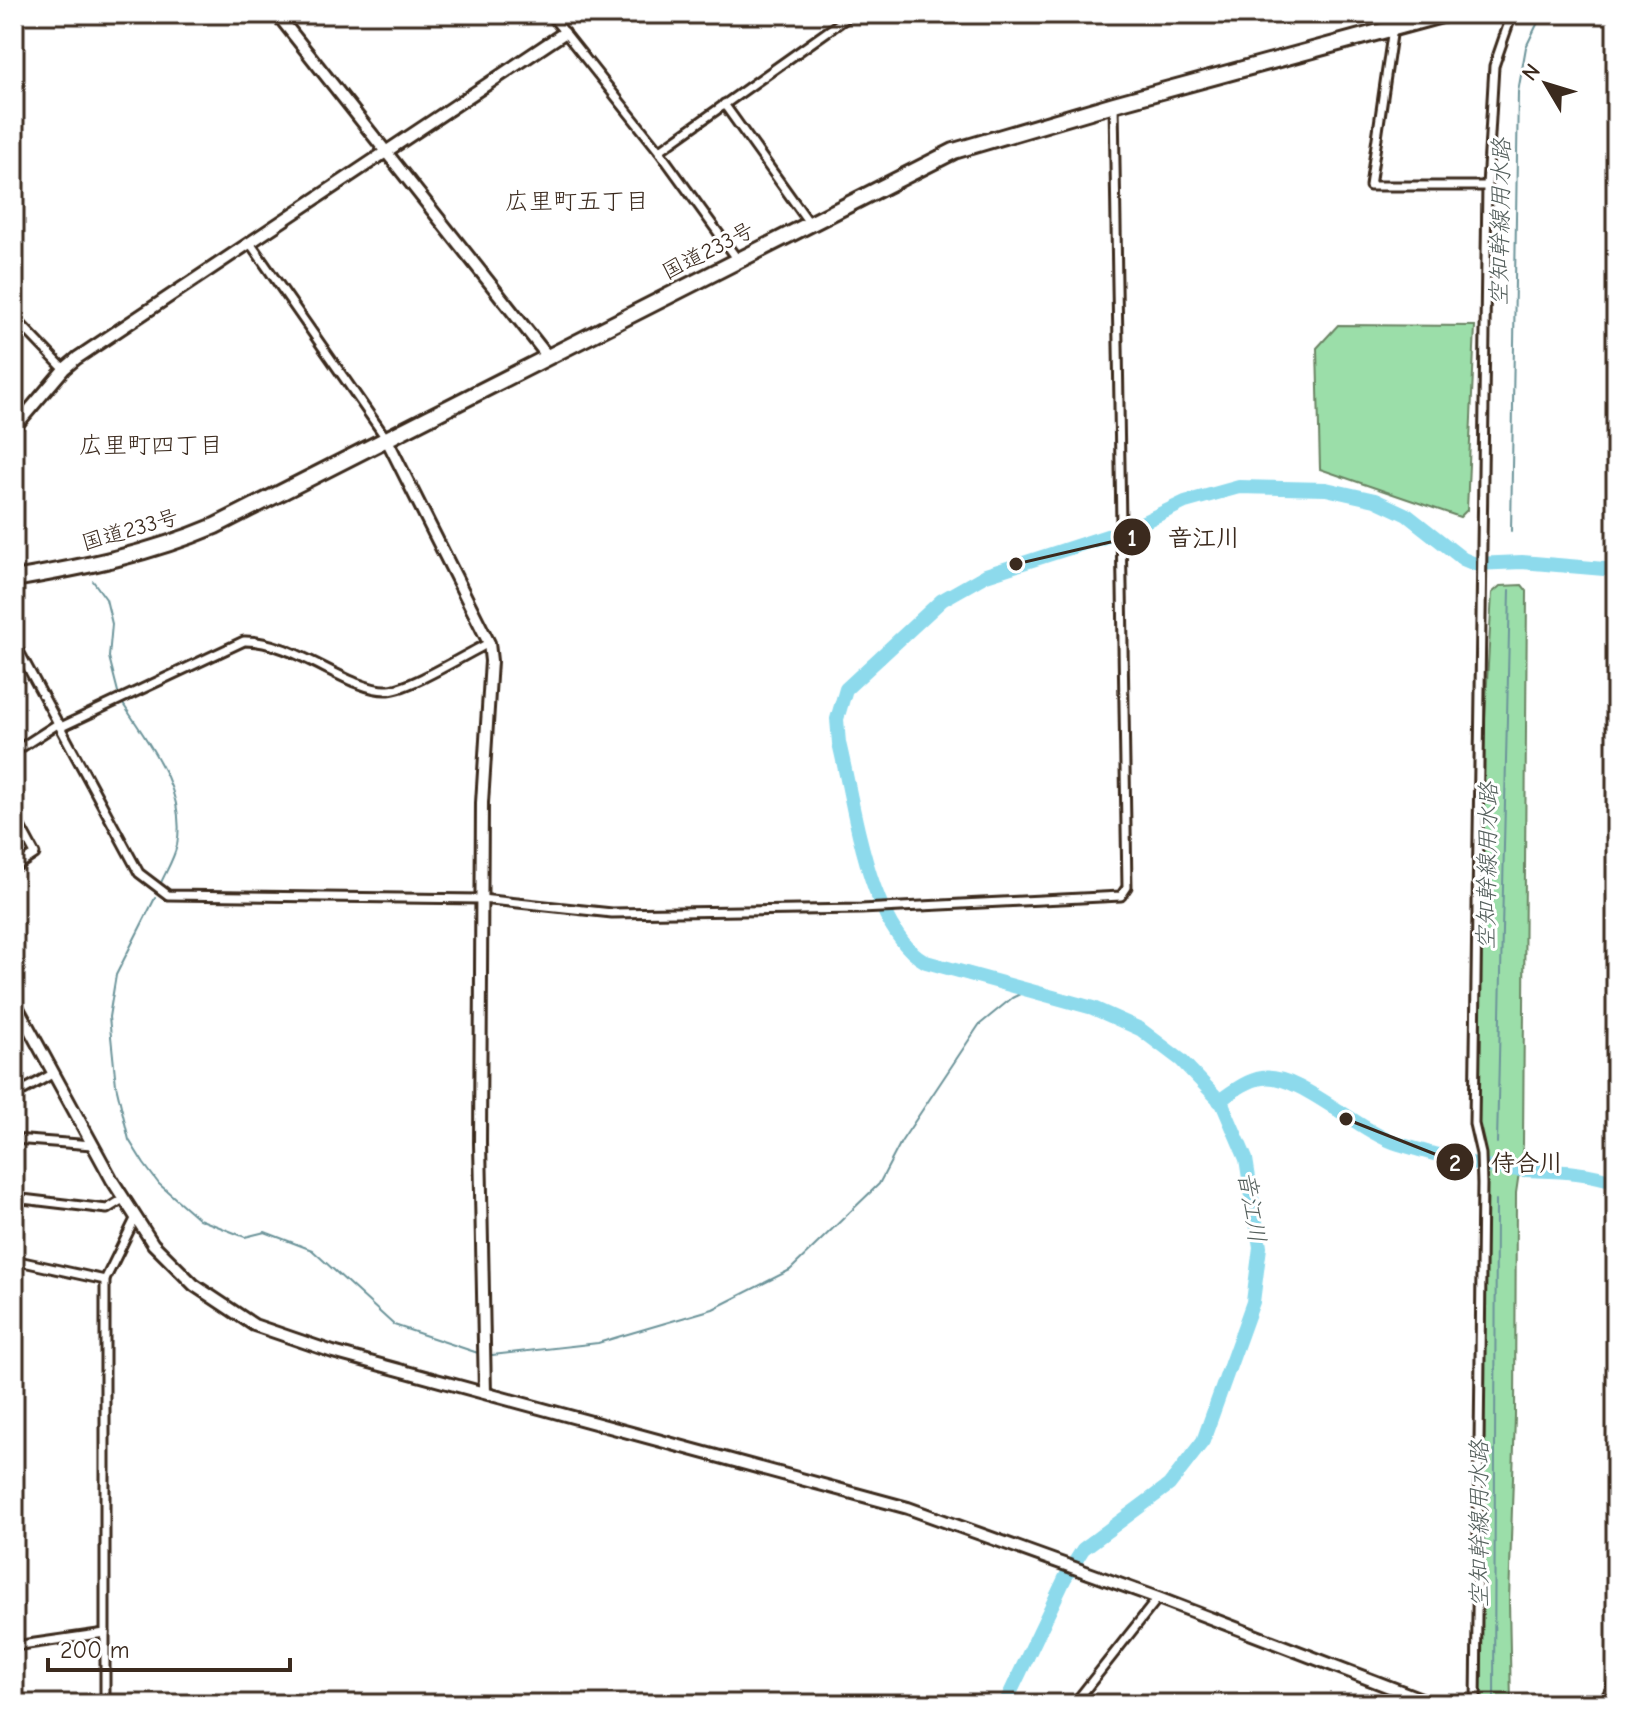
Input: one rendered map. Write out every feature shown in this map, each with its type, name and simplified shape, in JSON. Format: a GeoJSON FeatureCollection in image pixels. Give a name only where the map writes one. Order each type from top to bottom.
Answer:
{"type":"FeatureCollection","features":[{"type":"Feature","properties":{"kind":"highway","name":"国道233号"},"geometry":{"type":"LineString","coordinates":[[14,579],[107,563],[163,548],[215,526],[954,151],[1445,14]]}},
{"type":"Feature","properties":{"kind":"street"},"geometry":{"type":"LineString","coordinates":[[277,14],[549,358]]}},
{"type":"Feature","properties":{"kind":"street"},"geometry":{"type":"LineString","coordinates":[[550,14],[659,151],[738,260]]}},
{"type":"Feature","properties":{"kind":"street"},"geometry":{"type":"LineString","coordinates":[[659,151],[852,14]]}},
{"type":"Feature","properties":{"kind":"street"},"geometry":{"type":"LineString","coordinates":[[1476,1704],[1482,1181],[1481,1154],[1474,1124],[1487,186],[1494,66],[1512,14]]}},
{"type":"Feature","properties":{"kind":"street"},"geometry":{"type":"LineString","coordinates":[[1394,26],[1370,186],[1487,186]]}},
{"type":"Feature","properties":{"kind":"street"},"geometry":{"type":"LineString","coordinates":[[14,428],[64,369],[564,33]]}},
{"type":"Feature","properties":{"kind":"street"},"geometry":{"type":"LineString","coordinates":[[724,104],[810,224]]}},
{"type":"Feature","properties":{"kind":"street"},"geometry":{"type":"LineString","coordinates":[[14,642],[139,873],[168,895],[481,899],[612,913],[861,909],[1121,896],[1127,887],[1114,104]]}},
{"type":"Feature","properties":{"kind":"street"},"geometry":{"type":"LineString","coordinates":[[250,243],[387,440],[489,643],[481,899],[480,1143],[485,1393]]}},
{"type":"Feature","properties":{"kind":"street"},"geometry":{"type":"LineString","coordinates":[[14,317],[64,369]]}},
{"type":"Feature","properties":{"kind":"street"},"geometry":{"type":"LineString","coordinates":[[14,752],[60,725],[244,641],[276,645],[363,684],[388,690],[489,643]]}},
{"type":"Feature","properties":{"kind":"street"},"geometry":{"type":"LineString","coordinates":[[14,815],[35,854],[14,868]]}},
{"type":"Feature","properties":{"kind":"street"},"geometry":{"type":"LineString","coordinates":[[14,1001],[19,1022],[54,1073],[123,1199],[153,1244],[194,1285],[254,1325],[333,1352],[908,1508],[1158,1598],[1434,1704]]}},
{"type":"Feature","properties":{"kind":"street"},"geometry":{"type":"LineString","coordinates":[[14,1093],[54,1073]]}},
{"type":"Feature","properties":{"kind":"street"},"geometry":{"type":"LineString","coordinates":[[14,1139],[92,1145]]}},
{"type":"Feature","properties":{"kind":"street"},"geometry":{"type":"LineString","coordinates":[[14,1198],[107,1209],[123,1199]]}},
{"type":"Feature","properties":{"kind":"street"},"geometry":{"type":"LineString","coordinates":[[105,1704],[105,1280],[135,1219]]}},
{"type":"Feature","properties":{"kind":"street"},"geometry":{"type":"LineString","coordinates":[[14,1260],[105,1280]]}},
{"type":"Feature","properties":{"kind":"street"},"geometry":{"type":"LineString","coordinates":[[1074,1704],[1158,1598]]}},
{"type":"Feature","properties":{"kind":"street"},"geometry":{"type":"LineString","coordinates":[[14,1646],[105,1633]]}},
{"type":"Feature","properties":{"kind":"street"},"geometry":{"type":"LineString","coordinates":[[1603,1704],[1616,1677]]}},
{"type":"Feature","properties":{"kind":"green space"},"geometry":{"type":"Polygon","coordinates":[[[1338,325],[1475,326],[1467,510],[1460,517],[1320,469],[1317,348],[1338,325]]]}},
{"type":"Feature","properties":{"kind":"green space"},"geometry":{"type":"Polygon","coordinates":[[[1522,585],[1527,591],[1523,1145],[1516,1193],[1515,1416],[1509,1601],[1511,1704],[1476,1704],[1482,1184],[1477,1145],[1476,879],[1492,593],[1500,586],[1522,585]]]}},
{"type":"Feature","properties":{"kind":"waterway","name":"空知幹線用水路"},"geometry":{"type":"LineString","coordinates":[[1511,531],[1518,92],[1526,47],[1542,14]]}},
{"type":"Feature","properties":{"kind":"waterway","name":"音江川"},"geometry":{"type":"LineString","coordinates":[[1005,1704],[1065,1578],[1083,1549],[1169,1485],[1203,1441],[1253,1302],[1260,1247],[1246,1159],[1222,1103],[1181,1060],[1140,1029],[1093,1008],[926,962],[907,946],[890,924],[867,864],[839,743],[837,719],[846,689],[942,600],[986,575],[1129,529],[1185,502],[1239,487],[1326,489],[1375,500],[1407,515],[1463,559],[1475,564],[1522,562],[1616,570]]}},
{"type":"Feature","properties":{"kind":"waterway"},"geometry":{"type":"LineString","coordinates":[[93,581],[106,599],[112,624],[109,657],[118,692]]}},
{"type":"Feature","properties":{"kind":"waterway","name":"空知幹線用水路"},"geometry":{"type":"LineString","coordinates":[[1497,1143],[1510,590]]}},
{"type":"Feature","properties":{"kind":"waterway"},"geometry":{"type":"LineString","coordinates":[[123,704],[155,753],[177,806],[177,845],[160,885]]}},
{"type":"Feature","properties":{"kind":"waterway"},"geometry":{"type":"LineString","coordinates":[[155,898],[116,975],[109,1017],[116,1085],[129,1140],[144,1164],[159,1184],[199,1219],[245,1237],[265,1232],[312,1250],[394,1325],[478,1353]]}},
{"type":"Feature","properties":{"kind":"waterway"},"geometry":{"type":"LineString","coordinates":[[492,1355],[598,1343],[713,1309],[790,1270],[879,1184],[901,1142],[979,1025],[1012,998],[1028,990]]}},
{"type":"Feature","properties":{"kind":"waterway"},"geometry":{"type":"LineString","coordinates":[[1219,1101],[1251,1081],[1277,1079],[1311,1093],[1366,1128],[1399,1144],[1480,1165],[1576,1173],[1616,1182]]}},
{"type":"Feature","properties":{"kind":"waterway","name":"空知幹線用水路"},"geometry":{"type":"LineString","coordinates":[[1494,1704],[1496,1200]]}},
{"type":"Feature","properties":{"kind":"place","name":"音江川"},"geometry":{"type":"Point","coordinates":[1016,564]}},
{"type":"Feature","properties":{"kind":"place","name":"侍合川"},"geometry":{"type":"Point","coordinates":[1346,1119]}},
{"type":"Feature","properties":{"kind":"district","name":"広里町五丁目"},"geometry":{"type":"Point","coordinates":[577,201]}},
{"type":"Feature","properties":{"kind":"district","name":"広里町四丁目"},"geometry":{"type":"Point","coordinates":[151,445]}}]}
